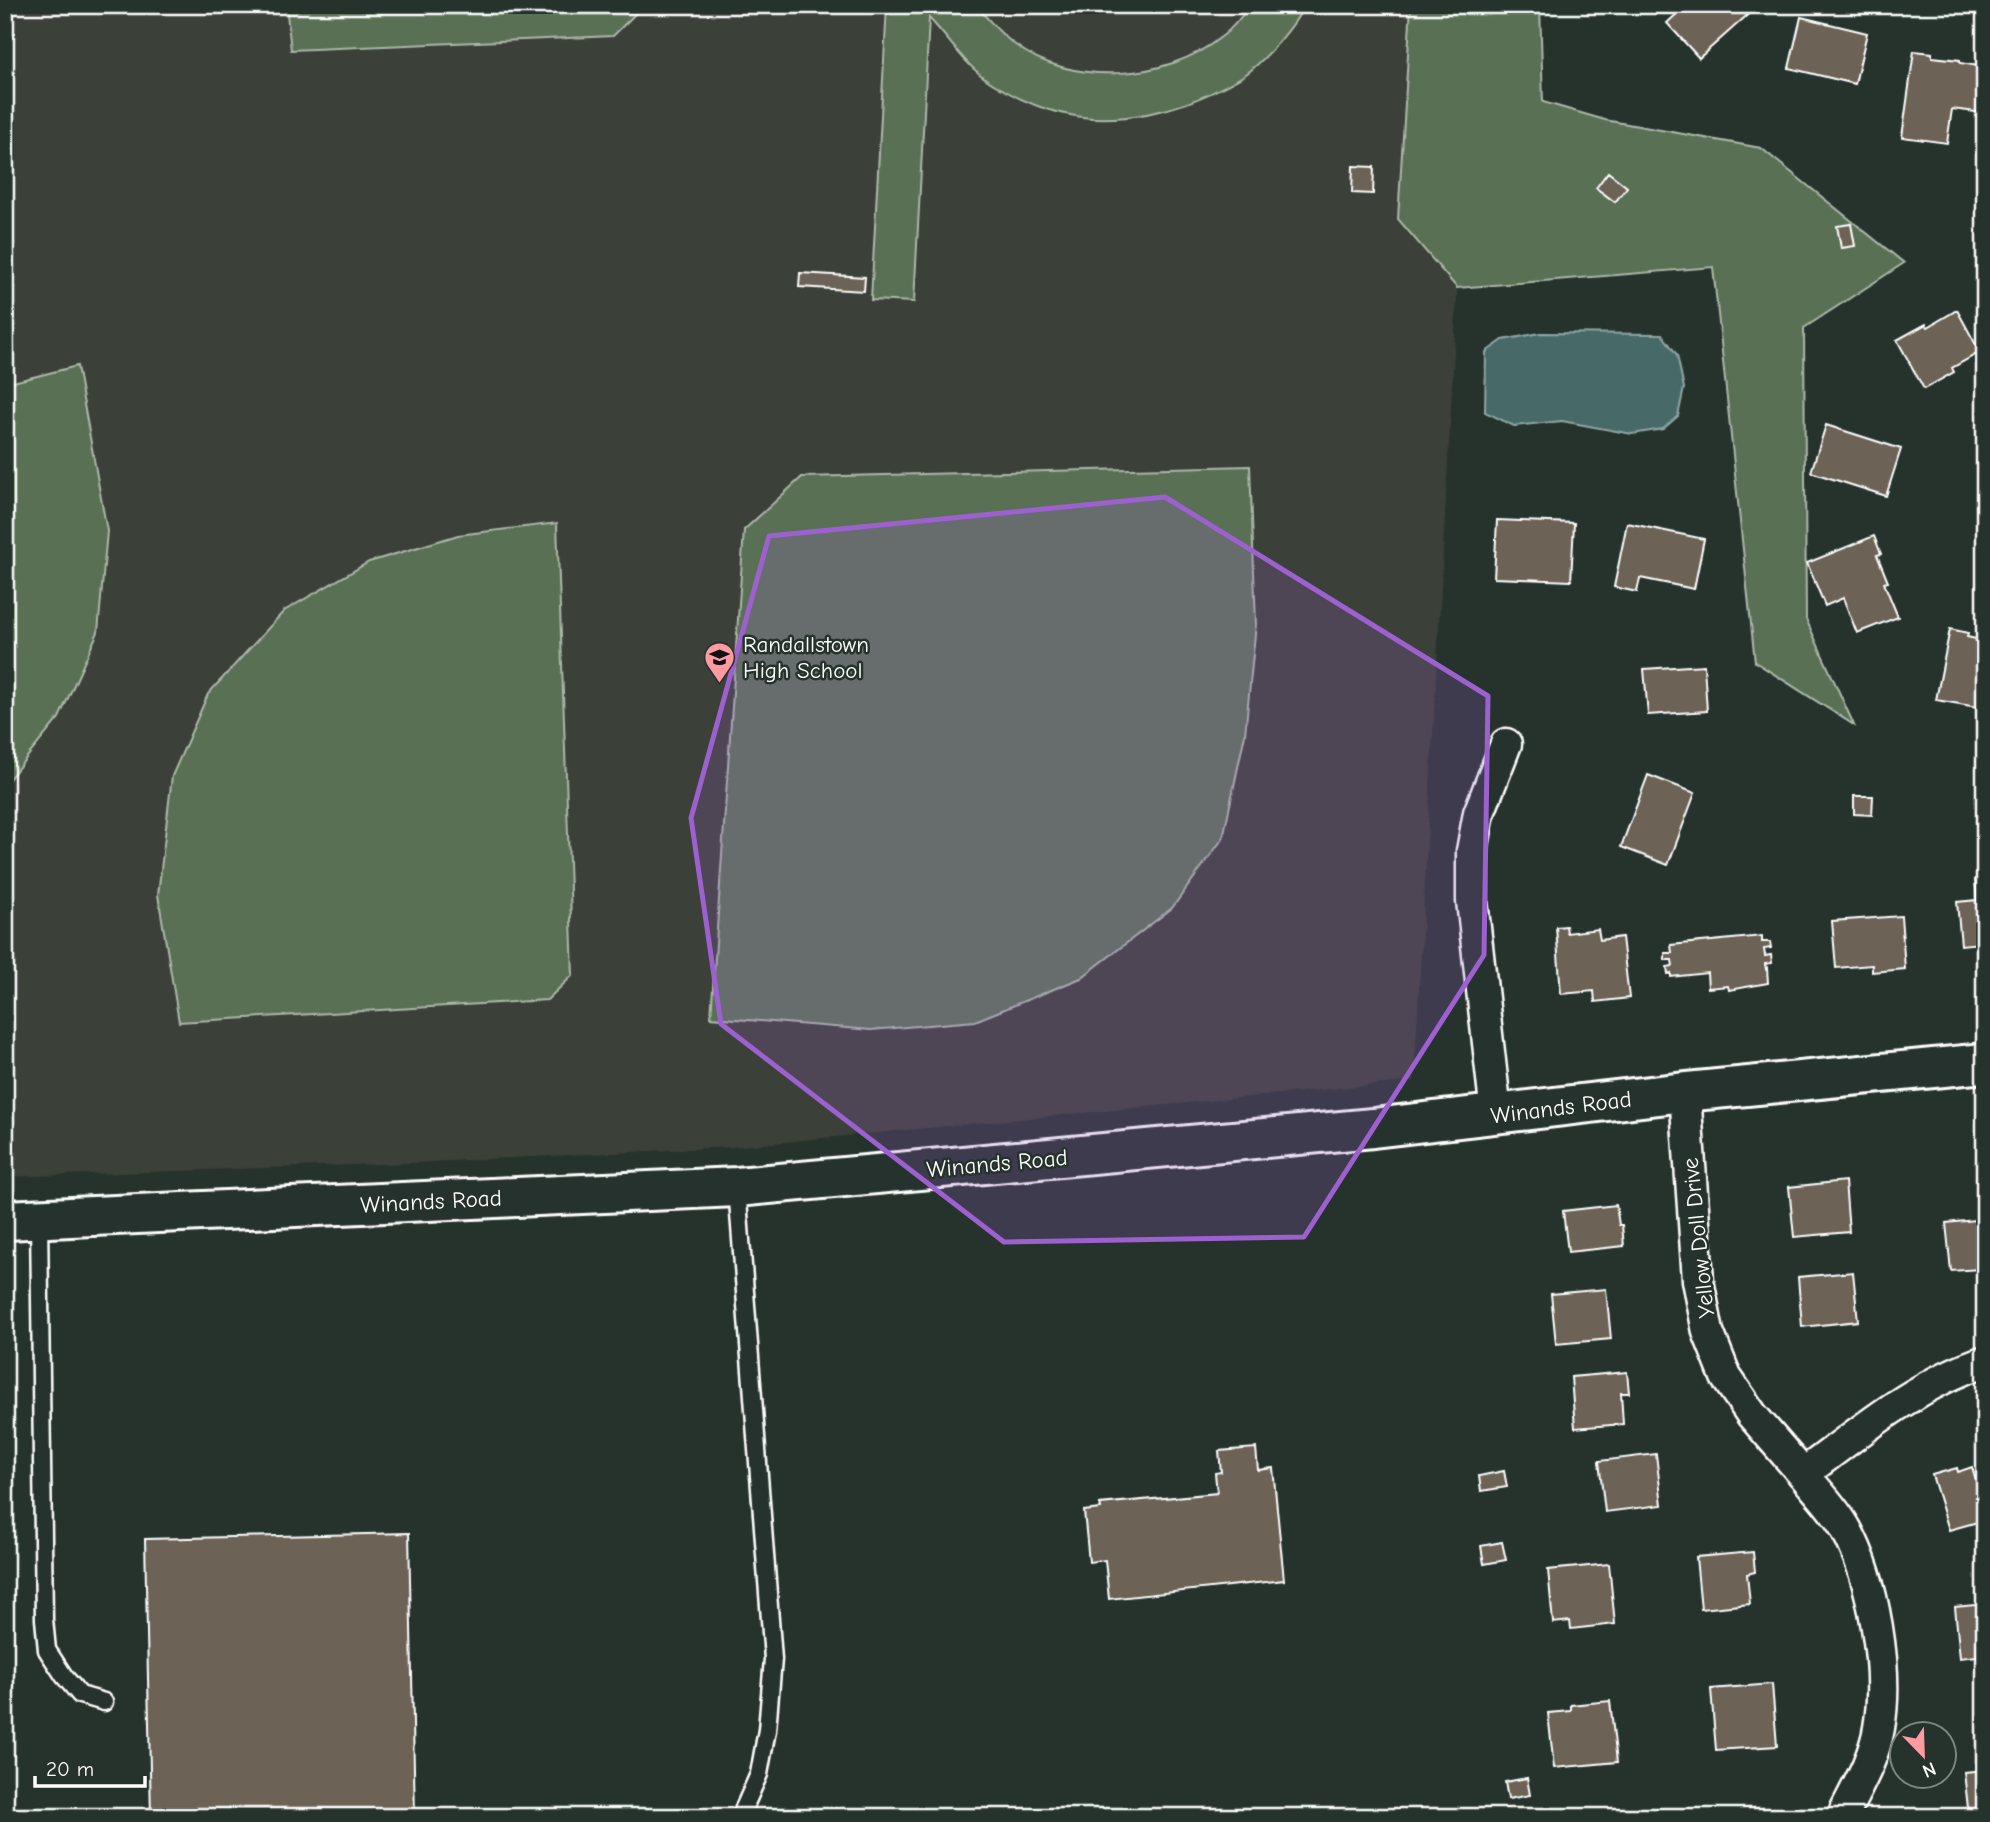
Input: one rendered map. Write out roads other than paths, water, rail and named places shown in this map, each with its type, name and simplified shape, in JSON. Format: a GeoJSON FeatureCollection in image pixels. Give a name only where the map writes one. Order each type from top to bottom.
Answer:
{"type":"FeatureCollection","features":[{"type":"Feature","properties":{"kind":"street"},"geometry":{"type":"LineString","coordinates":[[1496,1114],[1472,901],[1472,851],[1479,813],[1506,744]]}},
{"type":"Feature","properties":{"kind":"street","name":"Winands Road"},"geometry":{"type":"LineString","coordinates":[[22,1219],[737,1187],[1373,1128],[1985,1063]]}},
{"type":"Feature","properties":{"kind":"street","name":"Yellow Doll Drive"},"geometry":{"type":"LineString","coordinates":[[1685,1093],[1698,1280],[1708,1332],[1726,1377],[1752,1415],[1845,1527],[1865,1569],[1877,1627],[1882,1682],[1879,1729],[1866,1770],[1842,1817]]}},
{"type":"Feature","properties":{"kind":"street"},"geometry":{"type":"LineString","coordinates":[[1802,1474],[1907,1397],[1956,1371],[1985,1361]]}},
{"type":"Feature","properties":{"kind":"lane"},"geometry":{"type":"LineString","coordinates":[[737,1187],[773,1659],[767,1730],[759,1774],[740,1817]]}},
{"type":"Feature","properties":{"kind":"lane"},"geometry":{"type":"LineString","coordinates":[[22,1219],[47,1650],[80,1695],[104,1702]]}},
{"type":"Feature","properties":{"kind":"water"},"geometry":{"type":"Polygon","coordinates":[[[1540,333],[1662,334],[1677,355],[1684,388],[1678,416],[1663,429],[1632,434],[1562,421],[1514,426],[1485,412],[1486,352],[1503,340],[1540,333]]]}},
{"type":"Feature","properties":{"kind":"place","name":"Randallstown High School"},"geometry":{"type":"Point","coordinates":[720,684]}}]}
